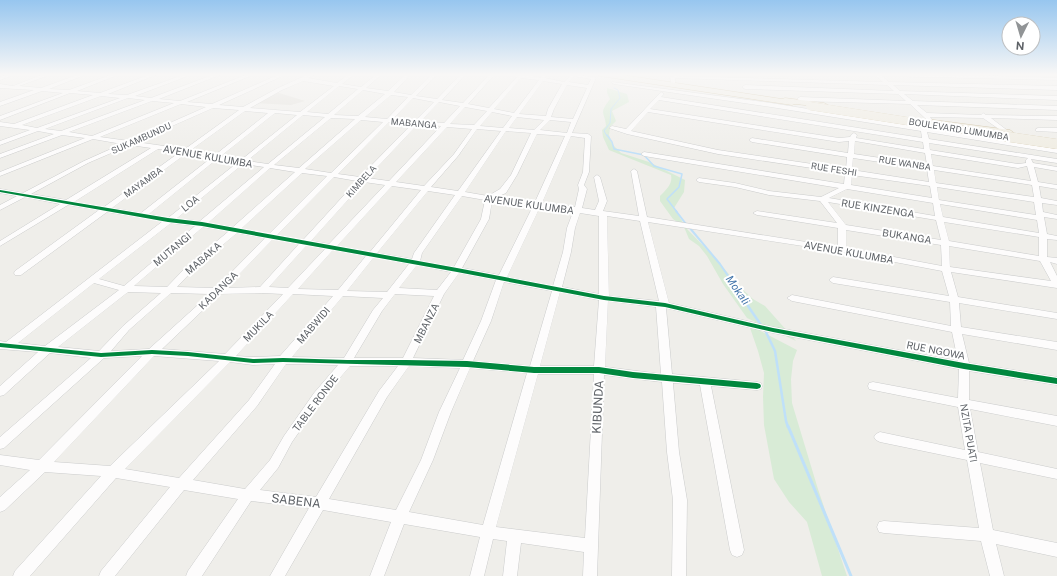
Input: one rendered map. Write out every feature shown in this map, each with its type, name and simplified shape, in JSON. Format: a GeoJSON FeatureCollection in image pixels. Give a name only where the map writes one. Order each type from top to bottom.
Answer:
{"type":"FeatureCollection","features":[{"type":"Feature","properties":{"kind":"highway"},"geometry":{"type":"LineString","coordinates":[[785,101],[864,111],[926,126],[1006,132],[1057,142]]}},
{"type":"Feature","properties":{"kind":"highway"},"geometry":{"type":"LineString","coordinates":[[785,101],[802,106],[851,115],[1025,143],[1057,142]]}},
{"type":"Feature","properties":{"kind":"highway","name":"BOULEVARD LUMUMBA"},"geometry":{"type":"LineString","coordinates":[[806,103],[1057,142]]}},
{"type":"Feature","properties":{"kind":"street"},"geometry":{"type":"LineString","coordinates":[[0,118],[45,101]]}},
{"type":"Feature","properties":{"kind":"street"},"geometry":{"type":"LineString","coordinates":[[5,126],[80,101]]}},
{"type":"Feature","properties":{"kind":"street"},"geometry":{"type":"LineString","coordinates":[[0,143],[119,101]]}},
{"type":"Feature","properties":{"kind":"street"},"geometry":{"type":"LineString","coordinates":[[0,156],[147,101]]}},
{"type":"Feature","properties":{"kind":"street","name":"MABANGA"},"geometry":{"type":"LineString","coordinates":[[170,101],[244,109],[588,136],[586,172],[582,185],[583,189],[578,211]]}},
{"type":"Feature","properties":{"kind":"street"},"geometry":{"type":"LineString","coordinates":[[0,174],[184,101]]}},
{"type":"Feature","properties":{"kind":"street","name":"SUKAMBUNDU"},"geometry":{"type":"LineString","coordinates":[[0,208],[82,164],[225,101]]}},
{"type":"Feature","properties":{"kind":"street","name":"MAYAMBA"},"geometry":{"type":"LineString","coordinates":[[18,272],[244,109],[259,101]]}},
{"type":"Feature","properties":{"kind":"street","name":"LOA"},"geometry":{"type":"LineString","coordinates":[[4,345],[168,220],[318,101]]}},
{"type":"Feature","properties":{"kind":"street","name":"MUTANGI"},"geometry":{"type":"LineString","coordinates":[[0,392],[47,350],[126,289],[269,166],[348,101]]}},
{"type":"Feature","properties":{"kind":"street","name":"MABAKA"},"geometry":{"type":"LineString","coordinates":[[0,444],[101,355],[126,328],[169,290],[192,267],[380,101]]}},
{"type":"Feature","properties":{"kind":"street","name":"KADANGA"},"geometry":{"type":"LineString","coordinates":[[0,506],[42,466],[152,352],[218,291],[332,175],[409,101]]}},
{"type":"Feature","properties":{"kind":"street"},"geometry":{"type":"LineString","coordinates":[[432,101],[464,105],[515,115],[575,121]]}},
{"type":"Feature","properties":{"kind":"street","name":"MUKILA"},"geometry":{"type":"LineString","coordinates":[[20,576],[113,472],[228,358],[468,101]]}},
{"type":"Feature","properties":{"kind":"street","name":"MABWIDI"},"geometry":{"type":"LineString","coordinates":[[106,576],[181,484],[253,403],[283,360],[456,155],[475,128],[500,101]]}},
{"type":"Feature","properties":{"kind":"street","name":"TABLE RONDE"},"geometry":{"type":"LineString","coordinates":[[193,576],[248,495],[274,464],[288,439],[318,396],[348,362],[378,310],[415,262],[418,254],[526,101]]}},
{"type":"Feature","properties":{"kind":"street"},"geometry":{"type":"LineString","coordinates":[[489,198],[502,191],[514,175],[535,132],[548,119],[556,101]]}},
{"type":"Feature","properties":{"kind":"street"},"geometry":{"type":"LineString","coordinates":[[377,576],[400,517],[427,460],[445,412],[467,364],[501,279],[537,205],[583,101]]}},
{"type":"Feature","properties":{"kind":"street"},"geometry":{"type":"LineString","coordinates":[[628,132],[655,101]]}},
{"type":"Feature","properties":{"kind":"street"},"geometry":{"type":"LineString","coordinates":[[676,101],[858,129],[926,126],[984,116],[1057,118]]}},
{"type":"Feature","properties":{"kind":"street"},"geometry":{"type":"LineString","coordinates":[[748,101],[851,115],[862,124],[851,139],[850,172],[847,186]]}},
{"type":"Feature","properties":{"kind":"street"},"geometry":{"type":"LineString","coordinates":[[806,103],[854,101],[1057,108]]}},
{"type":"Feature","properties":{"kind":"street"},"geometry":{"type":"LineString","coordinates":[[854,101],[864,111]]}},
{"type":"Feature","properties":{"kind":"street"},"geometry":{"type":"LineString","coordinates":[[908,101],[926,126],[1057,169]]}},
{"type":"Feature","properties":{"kind":"street"},"geometry":{"type":"LineString","coordinates":[[962,101],[1006,132]]}},
{"type":"Feature","properties":{"kind":"street"},"geometry":{"type":"LineString","coordinates":[[1017,101],[1057,126]]}},
{"type":"Feature","properties":{"kind":"street","name":"KIMBELA"},"geometry":{"type":"LineString","coordinates":[[262,290],[363,179],[438,102]]}},
{"type":"Feature","properties":{"kind":"street"},"geometry":{"type":"LineString","coordinates":[[770,116],[771,105]]}},
{"type":"Feature","properties":{"kind":"street"},"geometry":{"type":"LineString","coordinates":[[646,110],[839,140],[851,139],[1018,166],[1029,160],[1057,161]]}},
{"type":"Feature","properties":{"kind":"street"},"geometry":{"type":"LineString","coordinates":[[142,216],[274,111]]}},
{"type":"Feature","properties":{"kind":"street","name":"AVENUE KULUMBA"},"geometry":{"type":"LineString","coordinates":[[5,126],[185,151],[300,171],[642,220],[694,226],[842,250],[946,269],[1057,284]]}},
{"type":"Feature","properties":{"kind":"street","name":"NZITA PUATI"},"geometry":{"type":"LineString","coordinates":[[926,126],[930,167],[945,242],[946,269],[954,299],[956,330],[964,366],[963,403],[987,535],[997,576]]}},
{"type":"Feature","properties":{"kind":"street","name":"RUE FESHI"},"geometry":{"type":"LineString","coordinates":[[612,128],[718,152],[1057,203]]}},
{"type":"Feature","properties":{"kind":"street"},"geometry":{"type":"LineString","coordinates":[[1038,130],[1057,130]]}},
{"type":"Feature","properties":{"kind":"street","name":"RUE WANBA"},"geometry":{"type":"LineString","coordinates":[[752,140],[1057,187]]}},
{"type":"Feature","properties":{"kind":"street"},"geometry":{"type":"LineString","coordinates":[[1057,151],[1025,143],[1035,184],[1043,236],[1043,258],[1057,284]]}},
{"type":"Feature","properties":{"kind":"street"},"geometry":{"type":"LineString","coordinates":[[0,244],[157,147]]}},
{"type":"Feature","properties":{"kind":"street"},"geometry":{"type":"LineString","coordinates":[[644,154],[936,201],[1040,216],[1057,217]]}},
{"type":"Feature","properties":{"kind":"street"},"geometry":{"type":"LineString","coordinates":[[634,171],[642,220],[648,239],[651,258],[663,305],[673,452],[680,500],[679,576]]}},
{"type":"Feature","properties":{"kind":"street","name":"KIBUNDA"},"geometry":{"type":"LineString","coordinates":[[590,576],[604,298],[601,214],[601,204],[603,201],[597,177]]}},
{"type":"Feature","properties":{"kind":"street","name":"RUE KINZENGA"},"geometry":{"type":"LineString","coordinates":[[699,180],[735,185],[770,193],[822,199],[1057,238]]}},
{"type":"Feature","properties":{"kind":"street"},"geometry":{"type":"LineString","coordinates":[[842,250],[842,225],[822,199],[847,186]]}},
{"type":"Feature","properties":{"kind":"street","name":"RUE NGOWA"},"geometry":{"type":"LineString","coordinates":[[0,191],[142,216],[202,224],[304,244],[415,262],[604,298],[663,305],[773,330],[964,366],[1057,381]]}},
{"type":"Feature","properties":{"kind":"street","name":"MBANZA"},"geometry":{"type":"LineString","coordinates":[[277,576],[318,503],[383,394],[406,362],[440,293],[457,270],[485,219],[489,198]]}},
{"type":"Feature","properties":{"kind":"street"},"geometry":{"type":"LineString","coordinates":[[477,576],[567,252],[571,228],[578,211]]}},
{"type":"Feature","properties":{"kind":"street","name":"BUKANGA"},"geometry":{"type":"LineString","coordinates":[[757,213],[842,225],[1057,261]]}},
{"type":"Feature","properties":{"kind":"street"},"geometry":{"type":"LineString","coordinates":[[90,280],[126,289],[440,293]]}},
{"type":"Feature","properties":{"kind":"street"},"geometry":{"type":"LineString","coordinates":[[832,280],[1057,316]]}},
{"type":"Feature","properties":{"kind":"street"},"geometry":{"type":"LineString","coordinates":[[792,298],[956,330],[1057,346]]}},
{"type":"Feature","properties":{"kind":"street"},"geometry":{"type":"LineString","coordinates":[[4,345],[101,355],[152,352],[253,361],[406,362],[467,364],[534,370],[600,370],[757,386]]}},
{"type":"Feature","properties":{"kind":"street"},"geometry":{"type":"LineString","coordinates":[[705,381],[737,550]]}},
{"type":"Feature","properties":{"kind":"street"},"geometry":{"type":"LineString","coordinates":[[873,386],[1057,421]]}},
{"type":"Feature","properties":{"kind":"street"},"geometry":{"type":"LineString","coordinates":[[880,437],[1057,474]]}},
{"type":"Feature","properties":{"kind":"street","name":"SABENA"},"geometry":{"type":"LineString","coordinates":[[0,460],[42,466],[113,472],[248,495],[318,503],[488,532],[591,546]]}},
{"type":"Feature","properties":{"kind":"street"},"geometry":{"type":"LineString","coordinates":[[884,526],[987,535],[1057,550]]}},
{"type":"Feature","properties":{"kind":"street"},"geometry":{"type":"LineString","coordinates":[[510,576],[515,535]]}},
{"type":"Feature","properties":{"kind":"shaded area"},"geometry":{"type":"Polygon","coordinates":[[[258,101],[305,101],[291,105],[254,103],[258,101]]]}},
{"type":"Feature","properties":{"kind":"green space"},"geometry":{"type":"Polygon","coordinates":[[[608,101],[629,102],[612,111],[616,121],[610,127],[609,135],[613,145],[621,153],[649,162],[685,180],[684,192],[674,208],[687,229],[739,286],[753,299],[765,306],[796,341],[747,318],[723,284],[707,256],[699,246],[689,239],[684,227],[673,219],[660,201],[660,196],[670,184],[671,175],[609,150],[603,137],[602,130],[606,126],[603,111],[608,101]]]}},
{"type":"Feature","properties":{"kind":"green space"},"geometry":{"type":"Polygon","coordinates":[[[749,325],[797,350],[793,361],[791,379],[792,403],[817,486],[847,576],[822,576],[807,522],[789,502],[774,479],[764,425],[764,373],[749,325]]]}},
{"type":"Feature","properties":{"kind":"waterway","name":"Mokali"},"geometry":{"type":"LineString","coordinates":[[607,136],[604,131],[610,123],[611,109],[618,101]]}},
{"type":"Feature","properties":{"kind":"waterway","name":"Mokali"},"geometry":{"type":"LineString","coordinates":[[607,135],[612,142],[614,149],[644,155],[654,166],[682,174],[679,187],[667,199],[677,212]]}},
{"type":"Feature","properties":{"kind":"waterway","name":"Mokali"},"geometry":{"type":"LineString","coordinates":[[676,211],[686,224]]}},
{"type":"Feature","properties":{"kind":"waterway","name":"Mokali"},"geometry":{"type":"LineString","coordinates":[[689,227],[720,264],[749,307]]}},
{"type":"Feature","properties":{"kind":"waterway","name":"Mokali"},"geometry":{"type":"LineString","coordinates":[[748,306],[761,325]]}},
{"type":"Feature","properties":{"kind":"waterway","name":"Mokali"},"geometry":{"type":"LineString","coordinates":[[765,330],[775,351],[788,427]]}},
{"type":"Feature","properties":{"kind":"waterway","name":"Mokali"},"geometry":{"type":"LineString","coordinates":[[788,426],[851,576]]}},
{"type":"Feature","properties":{"kind":"cycle path"},"geometry":{"type":"LineString","coordinates":[[0,191],[168,220],[202,224],[604,298],[665,305],[773,330],[964,366],[1057,381]]}},
{"type":"Feature","properties":{"kind":"cycle path"},"geometry":{"type":"LineString","coordinates":[[0,345],[101,355],[152,352],[188,354],[253,361],[406,362],[467,364],[534,370],[599,370],[633,375],[757,386]]}}]}
